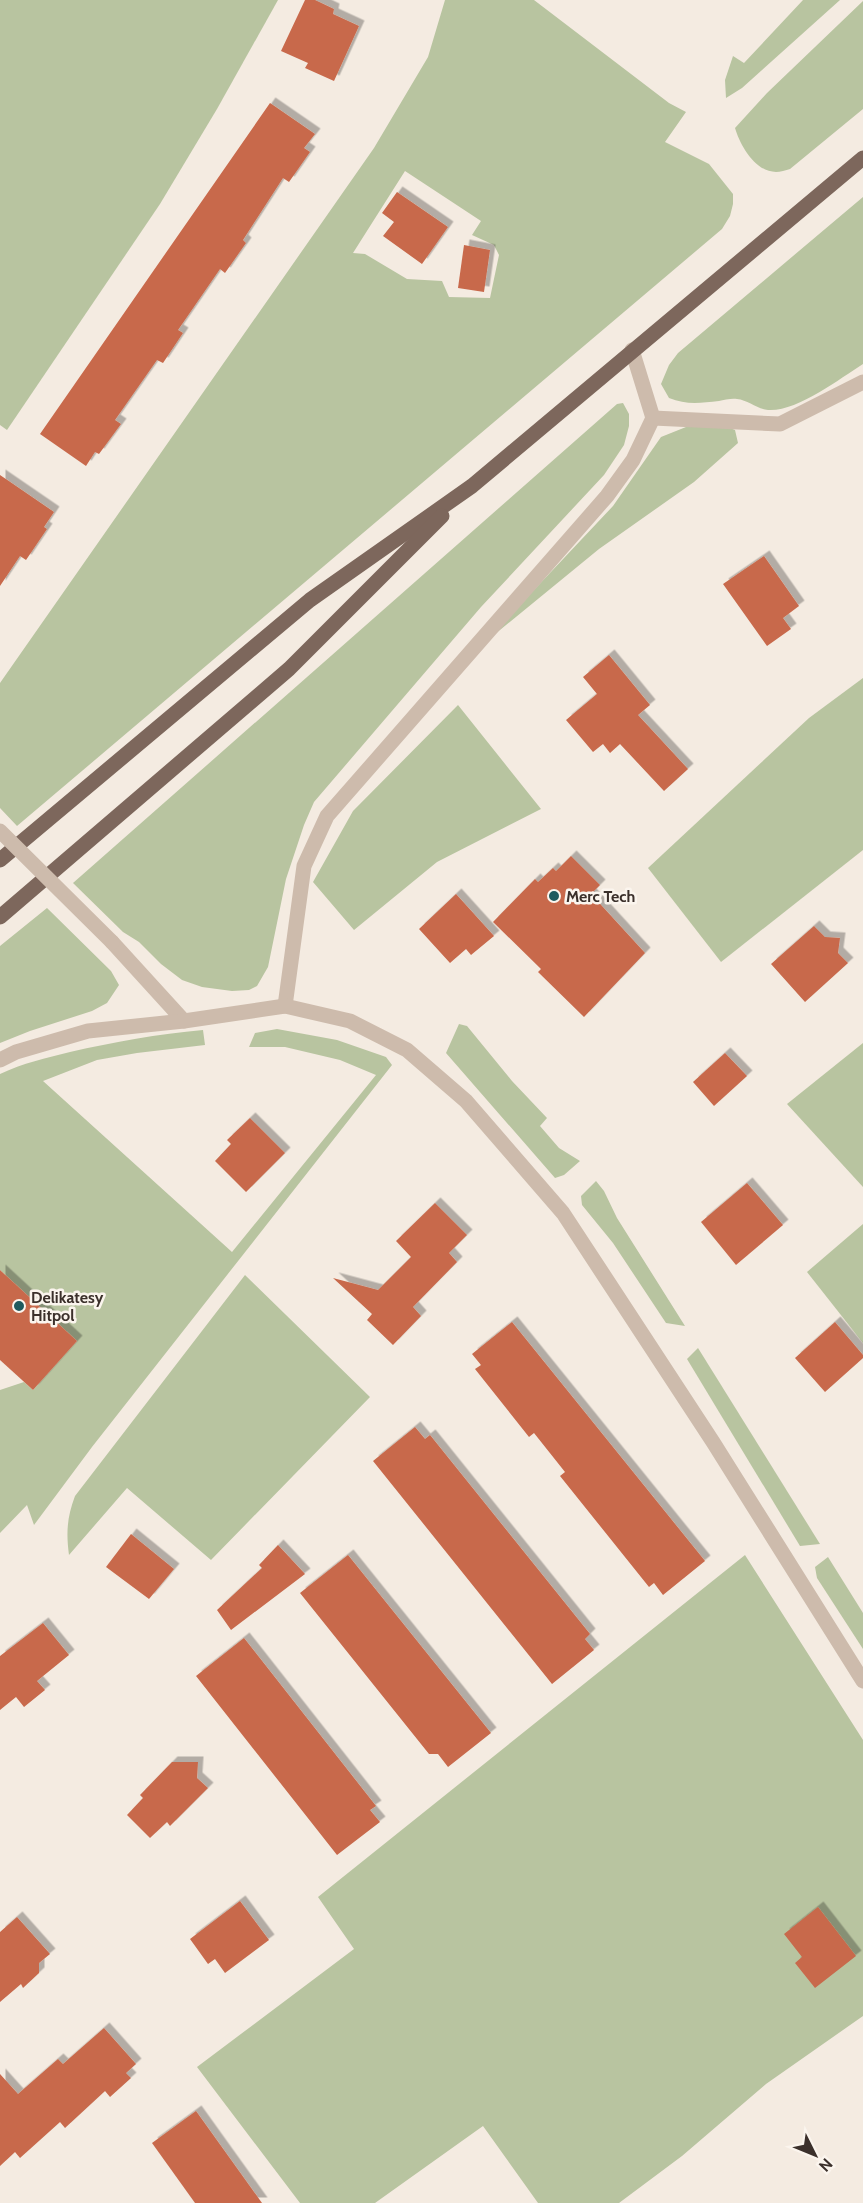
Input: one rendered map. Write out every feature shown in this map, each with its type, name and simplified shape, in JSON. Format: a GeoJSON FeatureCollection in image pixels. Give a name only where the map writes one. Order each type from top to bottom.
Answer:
{"type":"FeatureCollection","features":[{"type":"Feature","properties":{"kind":"main road"},"geometry":{"type":"LineString","coordinates":[[0,860],[310,600],[471,486],[863,158]]}},
{"type":"Feature","properties":{"kind":"main road"},"geometry":{"type":"LineString","coordinates":[[0,917],[289,669],[471,486]]}},
{"type":"Feature","properties":{"kind":"street"},"geometry":{"type":"LineString","coordinates":[[285,1006],[304,866],[327,816],[607,496],[633,460],[653,418],[632,350]]}},
{"type":"Feature","properties":{"kind":"street"},"geometry":{"type":"LineString","coordinates":[[653,418],[780,424],[863,382]]}},
{"type":"Feature","properties":{"kind":"street"},"geometry":{"type":"LineString","coordinates":[[0,831],[112,942],[184,1021]]}},
{"type":"Feature","properties":{"kind":"street"},"geometry":{"type":"LineString","coordinates":[[0,1060],[16,1052],[87,1031],[184,1021],[285,1006],[350,1021],[407,1050],[466,1101],[563,1213],[713,1442],[863,1681]]}},
{"type":"Feature","properties":{"kind":"green space"},"geometry":{"type":"Polygon","coordinates":[[[0,0],[278,0],[160,204],[7,430],[0,425],[0,0]]]}},
{"type":"Feature","properties":{"kind":"green space"},"geometry":{"type":"Polygon","coordinates":[[[445,0],[534,0],[669,103],[686,112],[665,142],[709,164],[733,194],[730,216],[722,229],[17,826],[0,808],[0,683],[374,148],[428,57],[445,0]],[[405,171],[353,253],[365,254],[407,279],[442,281],[449,297],[490,298],[499,255],[494,245],[472,235],[481,221],[405,171]]]}},
{"type":"Feature","properties":{"kind":"green space"},"geometry":{"type":"Polygon","coordinates":[[[803,0],[840,0],[742,88],[726,98],[725,80],[733,56],[744,63],[803,0]]]}},
{"type":"Feature","properties":{"kind":"green space"},"geometry":{"type":"Polygon","coordinates":[[[863,1],[863,109],[790,169],[776,172],[761,168],[745,149],[735,128],[767,93],[863,1]]]}},
{"type":"Feature","properties":{"kind":"green space"},"geometry":{"type":"Polygon","coordinates":[[[863,197],[863,364],[804,400],[779,409],[768,410],[735,399],[693,403],[669,398],[661,384],[669,365],[678,353],[863,197]]]}},
{"type":"Feature","properties":{"kind":"green space"},"geometry":{"type":"Polygon","coordinates":[[[623,403],[629,414],[629,426],[624,445],[604,475],[481,607],[314,802],[286,879],[268,967],[257,986],[249,990],[232,991],[202,987],[182,980],[161,964],[139,942],[123,932],[73,883],[617,404],[623,403]]]}},
{"type":"Feature","properties":{"kind":"green space"},"geometry":{"type":"Polygon","coordinates":[[[725,426],[735,430],[738,443],[694,482],[599,549],[484,643],[613,506],[661,437],[686,427],[725,426]]]}},
{"type":"Feature","properties":{"kind":"green space"},"geometry":{"type":"Polygon","coordinates":[[[863,678],[863,850],[721,962],[648,868],[809,718],[863,678]]]}},
{"type":"Feature","properties":{"kind":"green space"},"geometry":{"type":"Polygon","coordinates":[[[458,705],[541,809],[437,862],[354,930],[313,882],[353,811],[458,705]]]}},
{"type":"Feature","properties":{"kind":"green space"},"geometry":{"type":"Polygon","coordinates":[[[47,908],[111,971],[119,985],[107,1003],[92,1011],[0,1043],[0,946],[47,908]]]}},
{"type":"Feature","properties":{"kind":"green space"},"geometry":{"type":"Polygon","coordinates":[[[459,1024],[467,1026],[512,1081],[547,1118],[540,1126],[559,1148],[580,1161],[564,1175],[555,1178],[446,1053],[459,1024]]]}},
{"type":"Feature","properties":{"kind":"green space"},"geometry":{"type":"Polygon","coordinates":[[[277,1029],[337,1040],[386,1057],[392,1065],[92,1447],[34,1525],[27,1505],[0,1533],[0,1390],[24,1382],[33,1390],[77,1341],[0,1270],[0,1074],[35,1061],[87,1048],[203,1030],[205,1045],[97,1060],[43,1081],[232,1252],[376,1075],[340,1060],[285,1047],[249,1047],[255,1033],[277,1029]]]}},
{"type":"Feature","properties":{"kind":"green space"},"geometry":{"type":"Polygon","coordinates":[[[863,1043],[863,1187],[787,1104],[863,1043]]]}},
{"type":"Feature","properties":{"kind":"green space"},"geometry":{"type":"Polygon","coordinates":[[[596,1181],[685,1326],[666,1323],[613,1243],[582,1205],[581,1196],[596,1181]]]}},
{"type":"Feature","properties":{"kind":"green space"},"geometry":{"type":"Polygon","coordinates":[[[863,1224],[863,1343],[807,1272],[863,1224]]]}},
{"type":"Feature","properties":{"kind":"green space"},"geometry":{"type":"Polygon","coordinates":[[[245,1275],[370,1397],[211,1560],[127,1488],[69,1555],[68,1525],[75,1496],[245,1275]]]}},
{"type":"Feature","properties":{"kind":"green space"},"geometry":{"type":"Polygon","coordinates":[[[698,1348],[820,1544],[800,1546],[687,1359],[698,1348]]]}},
{"type":"Feature","properties":{"kind":"green space"},"geometry":{"type":"Polygon","coordinates":[[[745,1555],[863,1740],[863,2016],[766,2084],[682,2156],[619,2203],[538,2203],[483,2126],[375,2203],[300,2203],[197,2067],[354,1949],[318,1897],[745,1555]]]}},
{"type":"Feature","properties":{"kind":"green space"},"geometry":{"type":"Polygon","coordinates":[[[828,1557],[863,1613],[863,1649],[817,1578],[815,1567],[828,1557]]]}},
{"type":"Feature","properties":{"kind":"building"},"geometry":{"type":"Polygon","coordinates":[[[305,0],[315,0],[334,9],[333,14],[359,26],[334,81],[305,68],[308,63],[281,51],[305,0]]]}},
{"type":"Feature","properties":{"kind":"building"},"geometry":{"type":"Polygon","coordinates":[[[270,103],[315,134],[304,148],[310,152],[289,182],[283,178],[243,240],[246,243],[225,273],[220,269],[178,330],[183,333],[163,363],[157,360],[115,420],[121,424],[99,454],[95,452],[86,466],[40,434],[270,103]]]}},
{"type":"Feature","properties":{"kind":"building"},"geometry":{"type":"Polygon","coordinates":[[[397,192],[448,227],[422,264],[383,236],[394,222],[382,213],[397,192]]]}},
{"type":"Feature","properties":{"kind":"building"},"geometry":{"type":"Polygon","coordinates":[[[464,245],[490,250],[484,292],[458,288],[464,245]]]}},
{"type":"Feature","properties":{"kind":"building"},"geometry":{"type":"Polygon","coordinates":[[[0,475],[54,512],[44,527],[47,529],[26,560],[20,556],[0,586],[0,475]]]}},
{"type":"Feature","properties":{"kind":"building"},"geometry":{"type":"Polygon","coordinates":[[[764,556],[799,606],[783,618],[791,629],[767,646],[723,584],[764,556]]]}},
{"type":"Feature","properties":{"kind":"building"},"geometry":{"type":"Polygon","coordinates":[[[609,655],[650,705],[638,715],[688,769],[664,791],[620,744],[610,753],[603,744],[593,752],[566,720],[597,694],[583,677],[609,655]]]}},
{"type":"Feature","properties":{"kind":"building"},"geometry":{"type":"Polygon","coordinates":[[[571,856],[600,885],[591,894],[645,953],[584,1017],[538,972],[541,969],[493,922],[535,879],[538,882],[553,868],[556,871],[571,856]]]}},
{"type":"Feature","properties":{"kind":"building"},"geometry":{"type":"Polygon","coordinates":[[[456,894],[494,936],[471,955],[466,949],[450,963],[419,929],[456,894]]]}},
{"type":"Feature","properties":{"kind":"building"},"geometry":{"type":"Polygon","coordinates":[[[814,926],[825,937],[840,938],[838,953],[848,963],[805,1002],[771,964],[814,926]]]}},
{"type":"Feature","properties":{"kind":"building"},"geometry":{"type":"Polygon","coordinates":[[[725,1053],[747,1076],[714,1106],[693,1082],[725,1053]]]}},
{"type":"Feature","properties":{"kind":"building"},"geometry":{"type":"Polygon","coordinates":[[[250,1118],[285,1153],[246,1192],[215,1161],[231,1144],[227,1140],[250,1118]]]}},
{"type":"Feature","properties":{"kind":"building"},"geometry":{"type":"Polygon","coordinates":[[[747,1183],[783,1225],[736,1265],[701,1222],[747,1183]]]}},
{"type":"Feature","properties":{"kind":"building"},"geometry":{"type":"Polygon","coordinates":[[[435,1203],[467,1235],[449,1253],[457,1262],[413,1307],[421,1316],[393,1345],[367,1320],[372,1314],[333,1278],[378,1290],[411,1257],[396,1241],[435,1203]]]}},
{"type":"Feature","properties":{"kind":"building","name":"Delikatesy Hitpol"},"geometry":{"type":"Polygon","coordinates":[[[0,1270],[77,1341],[33,1390],[0,1360],[0,1270]]]}},
{"type":"Feature","properties":{"kind":"building"},"geometry":{"type":"Polygon","coordinates":[[[512,1322],[705,1561],[663,1595],[654,1583],[649,1587],[560,1476],[565,1472],[534,1433],[529,1437],[475,1369],[481,1365],[472,1354],[512,1322]]]}},
{"type":"Feature","properties":{"kind":"building"},"geometry":{"type":"Polygon","coordinates":[[[835,1322],[863,1355],[863,1358],[825,1392],[795,1358],[835,1322]]]}},
{"type":"Feature","properties":{"kind":"building"},"geometry":{"type":"Polygon","coordinates":[[[415,1427],[425,1439],[430,1435],[590,1634],[585,1639],[594,1650],[552,1684],[373,1461],[415,1427]]]}},
{"type":"Feature","properties":{"kind":"building"},"geometry":{"type":"Polygon","coordinates":[[[131,1534],[174,1569],[149,1599],[106,1567],[131,1534]]]}},
{"type":"Feature","properties":{"kind":"building"},"geometry":{"type":"Polygon","coordinates":[[[278,1545],[305,1574],[231,1630],[217,1610],[262,1568],[259,1565],[278,1545]]]}},
{"type":"Feature","properties":{"kind":"building"},"geometry":{"type":"Polygon","coordinates":[[[348,1555],[491,1733],[448,1767],[438,1754],[429,1754],[300,1593],[348,1555]]]}},
{"type":"Feature","properties":{"kind":"building"},"geometry":{"type":"Polygon","coordinates":[[[43,1623],[69,1655],[37,1681],[45,1690],[24,1707],[16,1697],[0,1710],[0,1656],[43,1623]]]}},
{"type":"Feature","properties":{"kind":"building"},"geometry":{"type":"Polygon","coordinates":[[[244,1638],[376,1806],[370,1810],[380,1822],[337,1855],[196,1676],[244,1638]]]}},
{"type":"Feature","properties":{"kind":"building"},"geometry":{"type":"Polygon","coordinates":[[[172,1762],[198,1762],[197,1778],[208,1788],[170,1826],[167,1822],[150,1838],[127,1815],[143,1798],[140,1795],[172,1762]]]}},
{"type":"Feature","properties":{"kind":"building"},"geometry":{"type":"Polygon","coordinates":[[[240,1901],[269,1940],[225,1973],[215,1959],[208,1964],[190,1939],[240,1901]]]}},
{"type":"Feature","properties":{"kind":"building"},"geometry":{"type":"Polygon","coordinates":[[[818,1907],[856,1956],[815,1988],[795,1963],[802,1957],[784,1934],[818,1907]]]}},
{"type":"Feature","properties":{"kind":"building"},"geometry":{"type":"Polygon","coordinates":[[[17,1917],[50,1954],[39,1963],[39,1973],[23,1988],[21,1984],[0,2002],[0,1932],[17,1917]]]}},
{"type":"Feature","properties":{"kind":"building"},"geometry":{"type":"Polygon","coordinates":[[[104,2028],[136,2064],[126,2073],[131,2078],[110,2097],[105,2091],[65,2128],[60,2122],[20,2158],[15,2152],[0,2166],[0,2074],[18,2094],[58,2059],[63,2064],[104,2028]]]}},
{"type":"Feature","properties":{"kind":"building"},"geometry":{"type":"Polygon","coordinates":[[[196,2111],[262,2203],[195,2203],[152,2143],[196,2111]]]}},
{"type":"Feature","properties":{"kind":"place","name":"Merc Tech"},"geometry":{"type":"Point","coordinates":[554,896]}},
{"type":"Feature","properties":{"kind":"place","name":"Delikatesy Hitpol"},"geometry":{"type":"Point","coordinates":[19,1306]}}]}
